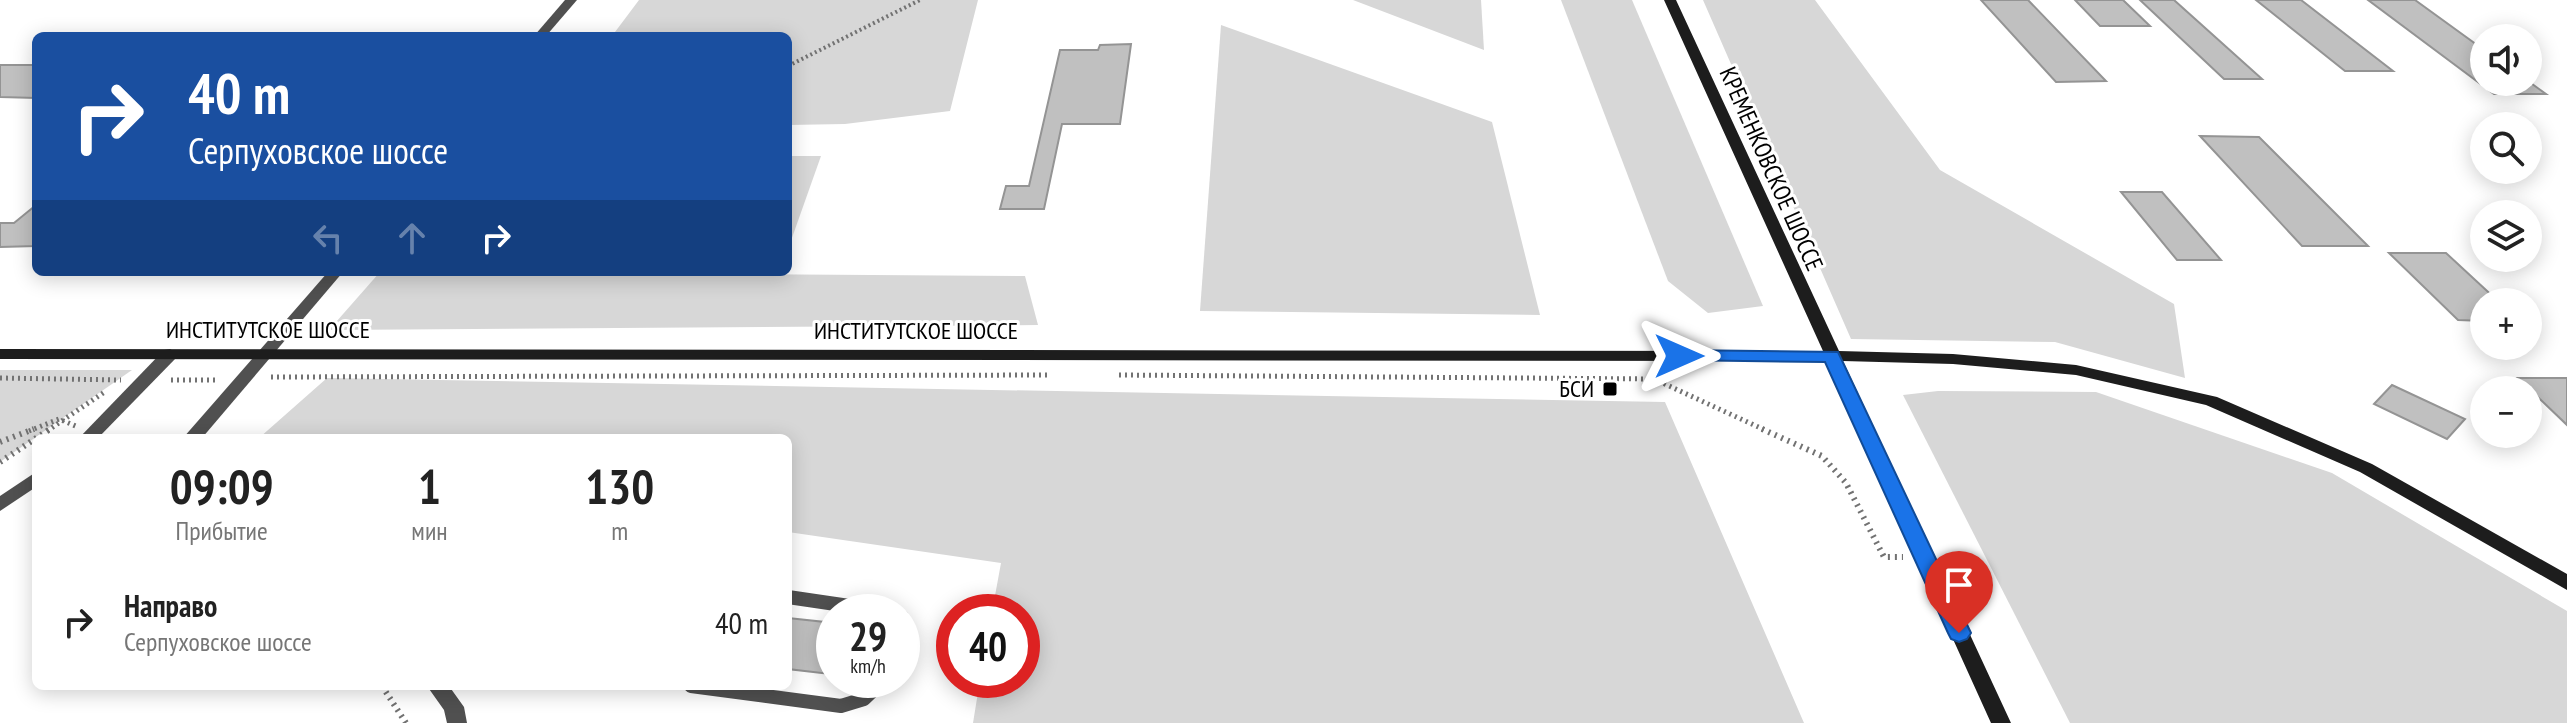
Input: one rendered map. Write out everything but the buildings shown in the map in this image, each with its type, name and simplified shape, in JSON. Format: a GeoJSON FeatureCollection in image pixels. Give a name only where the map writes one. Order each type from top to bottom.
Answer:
{"type":"FeatureCollection","features":[{"type":"Feature","properties":{"kind":"street"},"geometry":{"type":"LineString","coordinates":[[543,32],[571,0]]}},
{"type":"Feature","properties":{"kind":"street","name":"КРЕМЕНКОВСКОЕ ШОССЕ"},"geometry":{"type":"LineString","coordinates":[[1670,0],[2001,723]]}},
{"type":"Feature","properties":{"kind":"street"},"geometry":{"type":"LineString","coordinates":[[196,434],[333,276]]}},
{"type":"Feature","properties":{"kind":"street","name":"ИНСТИТУТСКОЕ ШОССЕ"},"geometry":{"type":"LineString","coordinates":[[0,354],[1832,356],[1953,359],[2076,370],[2211,401],[2366,468],[2567,583]]}},
{"type":"Feature","properties":{"kind":"street"},"geometry":{"type":"LineString","coordinates":[[92,434],[170,354]]}},
{"type":"Feature","properties":{"kind":"street"},"geometry":{"type":"LineString","coordinates":[[0,505],[32,481]]}},
{"type":"Feature","properties":{"kind":"street"},"geometry":{"type":"LineString","coordinates":[[440,690],[454,707],[457,723]]}},
{"type":"Feature","properties":{"kind":"lane"},"geometry":{"type":"LineString","coordinates":[[792,598],[816,601]]}},
{"type":"Feature","properties":{"kind":"lane"},"geometry":{"type":"LineString","coordinates":[[721,690],[841,706],[865,698]]}},
{"type":"Feature","properties":{"kind":"path"},"geometry":{"type":"LineString","coordinates":[[792,64],[920,0]]}},
{"type":"Feature","properties":{"kind":"path"},"geometry":{"type":"LineString","coordinates":[[167,380],[246,377],[1053,375]]}},
{"type":"Feature","properties":{"kind":"path"},"geometry":{"type":"LineString","coordinates":[[1116,375],[1654,379],[1822,456],[1846,483],[1884,557],[1924,556]]}},
{"type":"Feature","properties":{"kind":"path"},"geometry":{"type":"LineString","coordinates":[[0,378],[123,380],[38,434]]}},
{"type":"Feature","properties":{"kind":"path"},"geometry":{"type":"LineString","coordinates":[[59,419],[86,434]]}},
{"type":"Feature","properties":{"kind":"path"},"geometry":{"type":"LineString","coordinates":[[0,442],[59,419]]}},
{"type":"Feature","properties":{"kind":"path"},"geometry":{"type":"LineString","coordinates":[[0,462],[32,439]]}},
{"type":"Feature","properties":{"kind":"path"},"geometry":{"type":"LineString","coordinates":[[385,690],[406,723]]}},
{"type":"Feature","properties":{"kind":"shaded area"},"geometry":{"type":"Polygon","coordinates":[[[639,0],[978,0],[950,111],[845,124],[792,125],[792,32],[615,32],[639,0]]]}},
{"type":"Feature","properties":{"kind":"shaded area"},"geometry":{"type":"Polygon","coordinates":[[[1353,0],[1481,0],[1484,50],[1353,0]]]}},
{"type":"Feature","properties":{"kind":"shaded area"},"geometry":{"type":"Polygon","coordinates":[[[1561,0],[1632,0],[1763,306],[1708,313],[1668,281],[1561,0]]]}},
{"type":"Feature","properties":{"kind":"shaded area"},"geometry":{"type":"Polygon","coordinates":[[[1703,0],[1815,0],[1940,170],[2174,304],[2185,378],[2055,342],[1851,339],[1703,0]]]}},
{"type":"Feature","properties":{"kind":"shaded area"},"geometry":{"type":"Polygon","coordinates":[[[1221,25],[1492,122],[1540,315],[1200,311],[1221,25]]]}},
{"type":"Feature","properties":{"kind":"shaded area"},"geometry":{"type":"Polygon","coordinates":[[[792,156],[821,156],[792,238],[792,156]]]}},
{"type":"Feature","properties":{"kind":"shaded area"},"geometry":{"type":"Polygon","coordinates":[[[376,276],[1025,276],[1038,325],[329,330],[376,276]]]}},
{"type":"Feature","properties":{"kind":"shaded area"},"geometry":{"type":"Polygon","coordinates":[[[0,370],[132,370],[40,434],[32,434],[32,440],[0,462],[0,370]]]}},
{"type":"Feature","properties":{"kind":"shaded area"},"geometry":{"type":"Polygon","coordinates":[[[327,378],[1665,402],[1804,723],[973,723],[977,698],[1040,698],[1040,594],[995,594],[1001,563],[792,533],[792,434],[264,434],[327,378]]]}},
{"type":"Feature","properties":{"kind":"shaded area"},"geometry":{"type":"Polygon","coordinates":[[[1938,391],[2096,392],[2332,473],[2567,611],[2567,723],[2070,723],[1903,395],[1938,391]]]}},
{"type":"Feature","properties":{"kind":"place","name":"БСИ"},"geometry":{"type":"Point","coordinates":[1610,389]}},
{"type":"Feature","properties":{"kind":"route"},"geometry":{"type":"LineString","coordinates":[[1679,356],[1832,356],[1959,633]]}}]}
